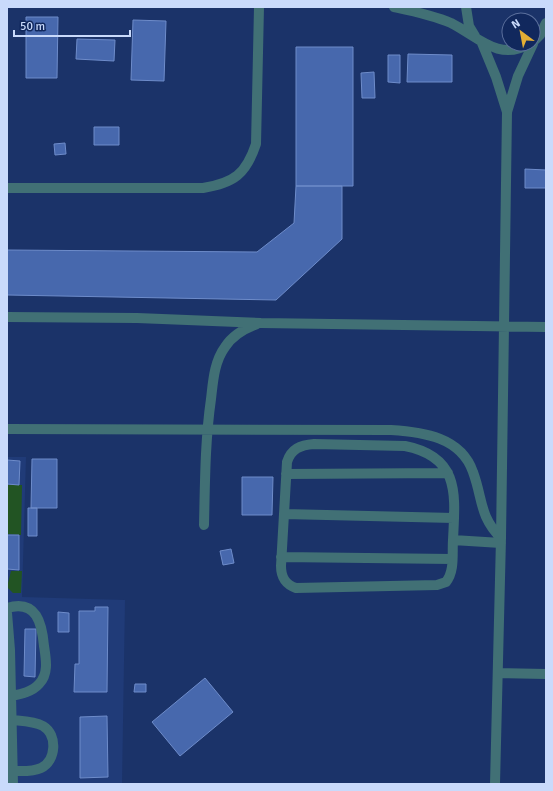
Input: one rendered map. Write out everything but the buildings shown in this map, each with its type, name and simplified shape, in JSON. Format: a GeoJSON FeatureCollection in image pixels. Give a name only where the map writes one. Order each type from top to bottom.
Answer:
{"type":"FeatureCollection","features":[{"type":"Feature","properties":{"kind":"lane"},"geometry":{"type":"LineString","coordinates":[[7,188],[203,188],[221,185],[237,176],[250,162],[256,144],[259,7]]}},
{"type":"Feature","properties":{"kind":"lane"},"geometry":{"type":"LineString","coordinates":[[394,7],[422,12],[450,23],[494,50],[501,50]]}},
{"type":"Feature","properties":{"kind":"lane"},"geometry":{"type":"LineString","coordinates":[[466,7],[469,26],[479,40],[496,77],[507,112]]}},
{"type":"Feature","properties":{"kind":"lane"},"geometry":{"type":"LineString","coordinates":[[495,784],[501,541],[507,112],[518,76],[529,52]]}},
{"type":"Feature","properties":{"kind":"lane"},"geometry":{"type":"LineString","coordinates":[[7,317],[137,318],[261,323],[546,327]]}},
{"type":"Feature","properties":{"kind":"lane"},"geometry":{"type":"LineString","coordinates":[[204,525],[207,430],[214,375],[219,357],[225,346],[233,338],[252,326],[261,323]]}},
{"type":"Feature","properties":{"kind":"lane"},"geometry":{"type":"LineString","coordinates":[[7,429],[391,430],[416,432],[439,438],[449,443],[467,460],[473,471],[488,522],[501,541]]}},
{"type":"Feature","properties":{"kind":"lane"},"geometry":{"type":"LineString","coordinates":[[314,444],[393,445],[417,448],[438,460],[448,472],[454,491],[454,518],[452,570],[446,582],[437,585],[296,588],[288,584],[282,577],[281,558],[286,474],[287,462],[291,452],[301,446],[314,444]]}},
{"type":"Feature","properties":{"kind":"lane"},"geometry":{"type":"LineString","coordinates":[[286,474],[448,472]]}},
{"type":"Feature","properties":{"kind":"lane"},"geometry":{"type":"LineString","coordinates":[[284,514],[454,518]]}},
{"type":"Feature","properties":{"kind":"lane"},"geometry":{"type":"LineString","coordinates":[[453,540],[501,541]]}},
{"type":"Feature","properties":{"kind":"lane"},"geometry":{"type":"LineString","coordinates":[[281,558],[452,559]]}},
{"type":"Feature","properties":{"kind":"lane"},"geometry":{"type":"LineString","coordinates":[[7,608],[19,606],[37,615],[42,627],[46,667],[43,679],[39,685],[27,692],[10,708]]}},
{"type":"Feature","properties":{"kind":"lane"},"geometry":{"type":"LineString","coordinates":[[7,613],[13,784]]}},
{"type":"Feature","properties":{"kind":"lane"},"geometry":{"type":"LineString","coordinates":[[498,673],[546,674]]}},
{"type":"Feature","properties":{"kind":"lane"},"geometry":{"type":"LineString","coordinates":[[10,708],[45,728],[50,735],[53,748],[51,757],[42,767],[34,770],[13,771]]}},
{"type":"Feature","properties":{"kind":"shaded area"},"geometry":{"type":"Polygon","coordinates":[[[7,457],[26,457],[22,597],[125,600],[122,784],[7,784],[7,457]]]}},
{"type":"Feature","properties":{"kind":"green space"},"geometry":{"type":"Polygon","coordinates":[[[7,485],[22,485],[21,535],[7,534],[7,485]]]}},
{"type":"Feature","properties":{"kind":"green space"},"geometry":{"type":"Polygon","coordinates":[[[11,571],[22,571],[21,593],[13,593],[7,587],[11,571]]]}}]}
